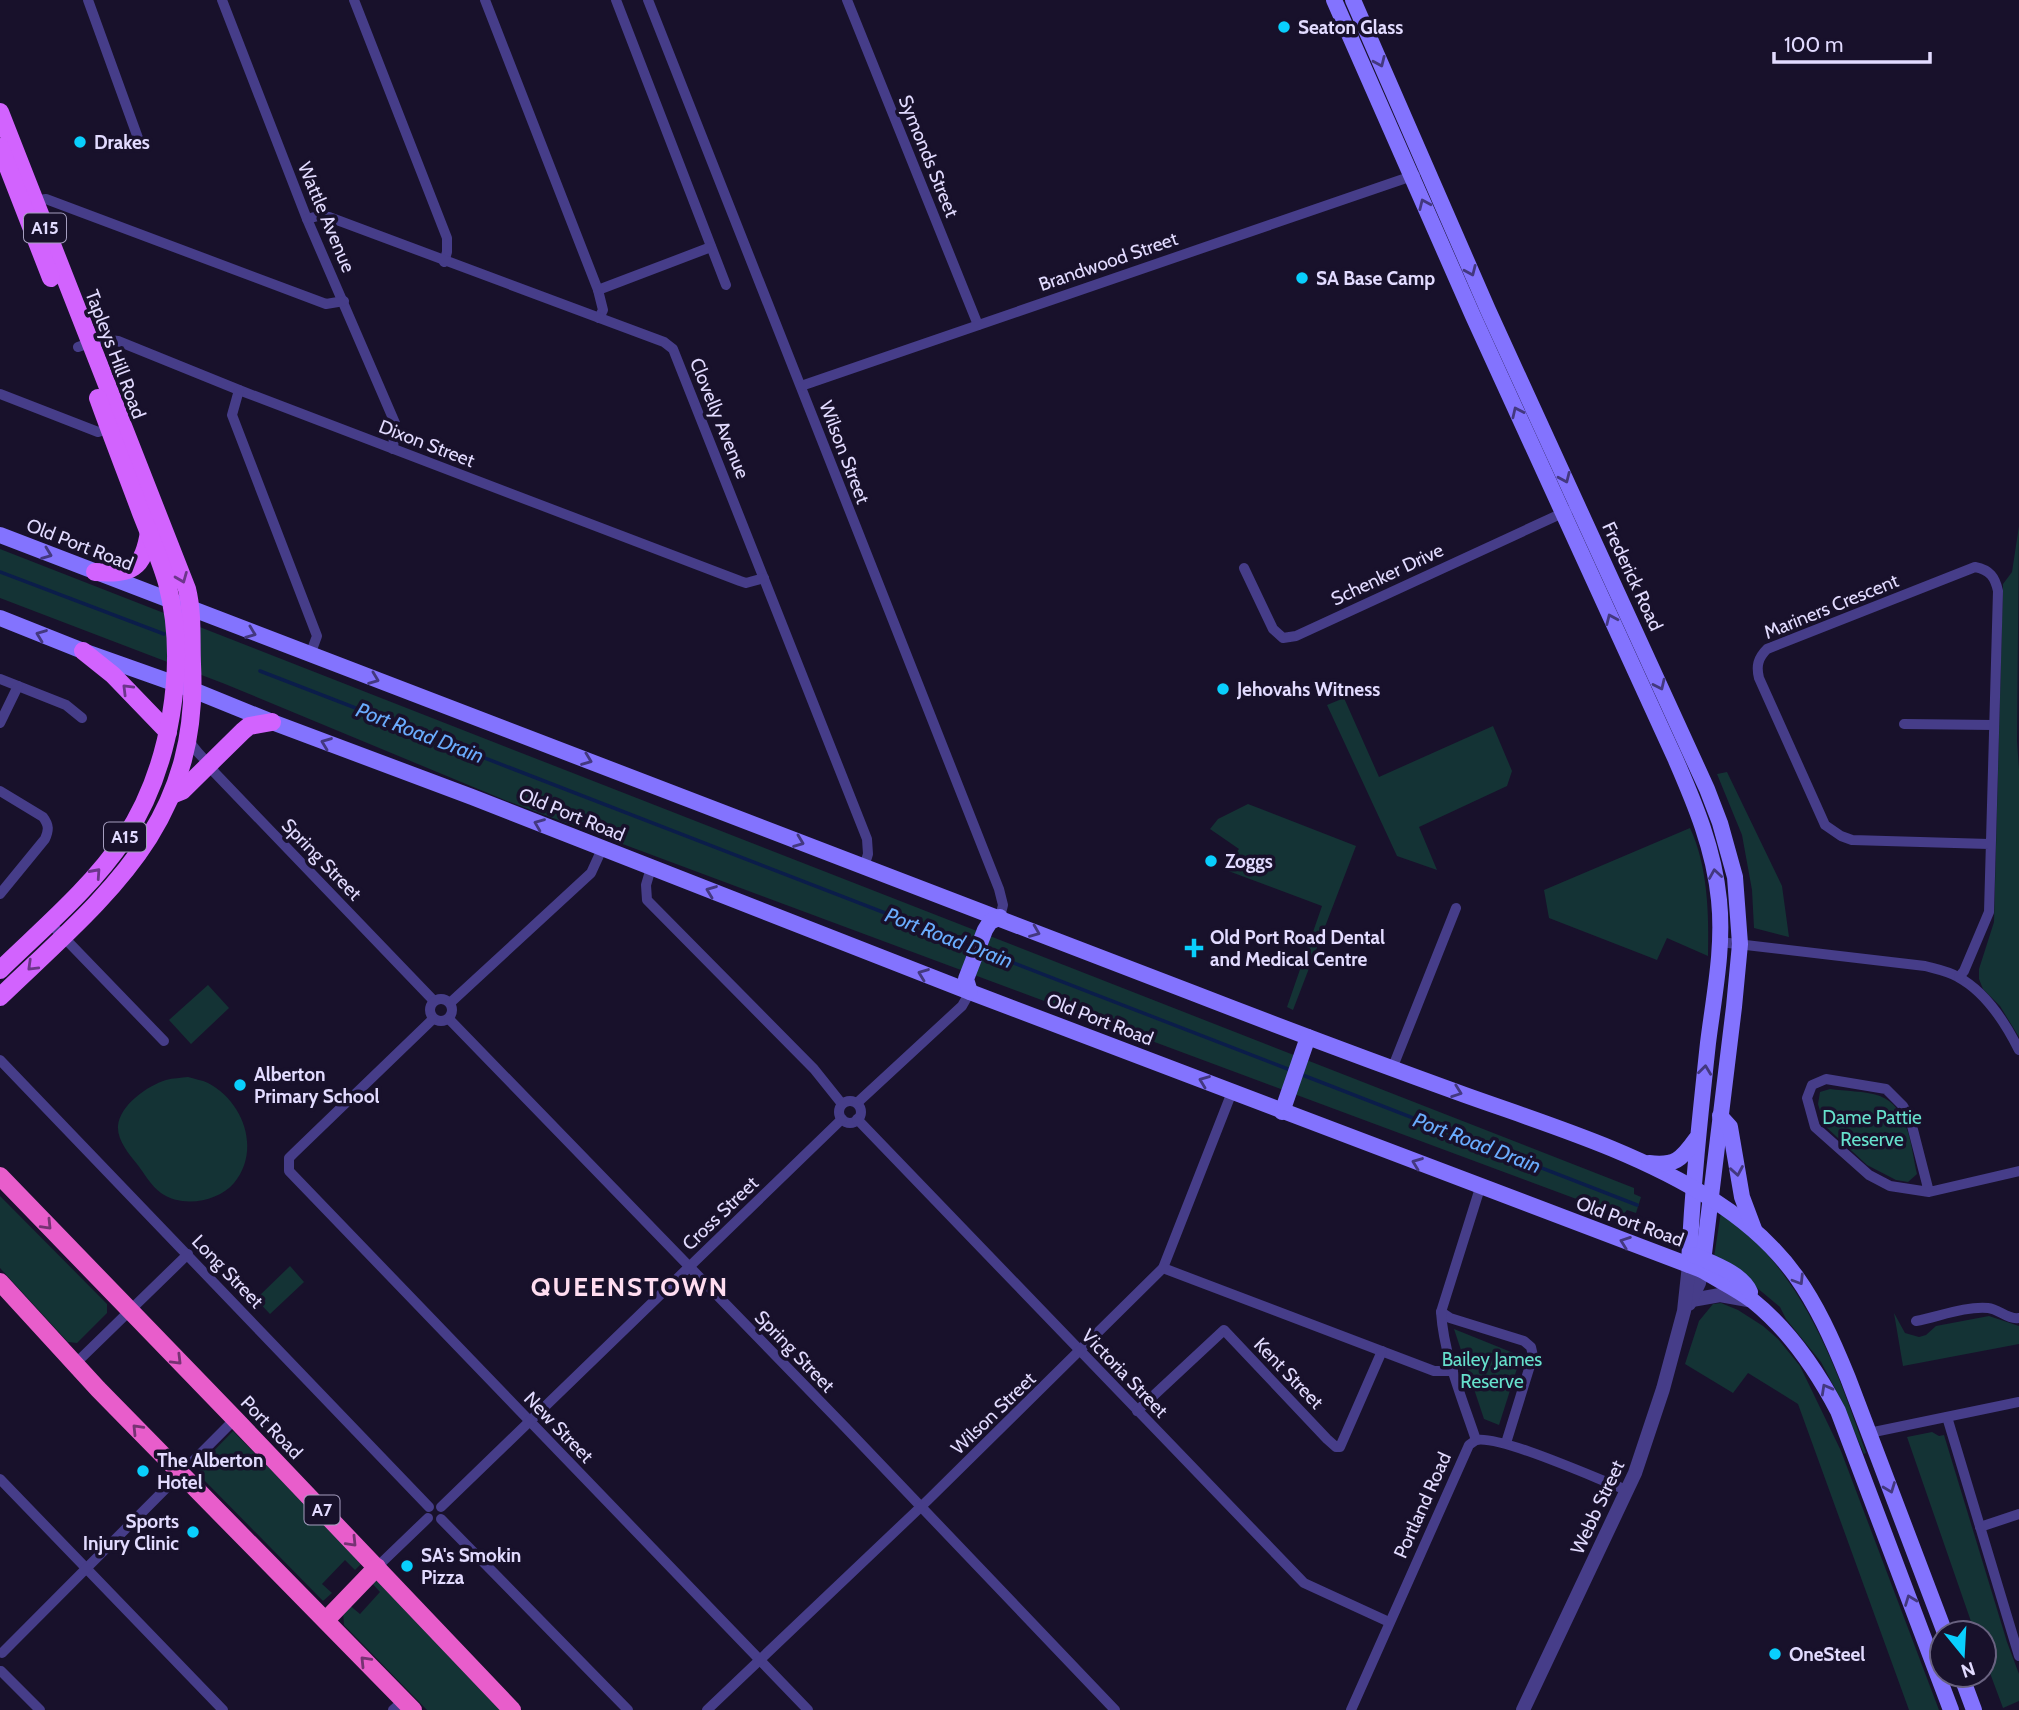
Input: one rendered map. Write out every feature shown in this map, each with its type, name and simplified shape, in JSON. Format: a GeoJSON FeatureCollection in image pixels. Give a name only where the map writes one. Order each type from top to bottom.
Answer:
{"type":"FeatureCollection","features":[{"type":"Feature","properties":{"kind":"highway","name":"Port Road"},"geometry":{"type":"LineString","coordinates":[[0,1176],[512,1710]]}},
{"type":"Feature","properties":{"kind":"highway"},"geometry":{"type":"LineString","coordinates":[[0,1282],[180,1474],[326,1620],[403,1707]]}},
{"type":"Feature","properties":{"kind":"highway"},"geometry":{"type":"LineString","coordinates":[[326,1620],[377,1567]]}},
{"type":"Feature","properties":{"kind":"main road","name":"Frederick Road"},"geometry":{"type":"LineString","coordinates":[[1334,0],[1412,176],[1707,789],[1720,823],[1735,877],[1740,915],[1740,944],[1709,1198],[1696,1262]]}},
{"type":"Feature","properties":{"kind":"main road","name":"Frederick Road"},"geometry":{"type":"LineString","coordinates":[[1353,0],[1704,826],[1719,899],[1720,942],[1693,1189],[1696,1262]]}},
{"type":"Feature","properties":{"kind":"main road","name":"Tapleys Hill Road"},"geometry":{"type":"LineString","coordinates":[[0,112],[29,202],[115,426],[187,589],[191,610]]}},
{"type":"Feature","properties":{"kind":"main road","name":"Tapleys Hill Road"},"geometry":{"type":"LineString","coordinates":[[0,146],[29,202]]}},
{"type":"Feature","properties":{"kind":"main road","name":"Tapleys Hill Road"},"geometry":{"type":"LineString","coordinates":[[115,426],[170,601]]}},
{"type":"Feature","properties":{"kind":"main road"},"geometry":{"type":"LineString","coordinates":[[95,572],[113,573],[133,567],[145,553],[149,532]]}},
{"type":"Feature","properties":{"kind":"main road","name":"Old Port Road"},"geometry":{"type":"LineString","coordinates":[[0,535],[1000,917],[1308,1038],[1547,1124],[1639,1162],[1693,1189],[1754,1228],[1792,1269],[1812,1302],[1831,1337],[1940,1619]]}},
{"type":"Feature","properties":{"kind":"main road","name":"A15"},"geometry":{"type":"LineString","coordinates":[[0,970],[96,873],[125,838],[151,785],[168,732],[175,683],[175,640],[170,601]]}},
{"type":"Feature","properties":{"kind":"main road","name":"A15"},"geometry":{"type":"LineString","coordinates":[[0,997],[124,874],[143,849],[172,795],[183,765],[188,739],[193,690],[191,610]]}},
{"type":"Feature","properties":{"kind":"main road","name":"Old Port Road"},"geometry":{"type":"LineString","coordinates":[[0,618],[175,683],[650,868],[969,984],[1282,1112],[1480,1188],[1727,1271],[1748,1287],[1752,1301]]}},
{"type":"Feature","properties":{"kind":"main road"},"geometry":{"type":"LineString","coordinates":[[83,651],[113,675],[168,732]]}},
{"type":"Feature","properties":{"kind":"main road"},"geometry":{"type":"LineString","coordinates":[[172,795],[182,791],[249,726],[272,722]]}},
{"type":"Feature","properties":{"kind":"main road"},"geometry":{"type":"LineString","coordinates":[[969,984],[985,930],[990,922],[1000,917]]}},
{"type":"Feature","properties":{"kind":"main road"},"geometry":{"type":"LineString","coordinates":[[1282,1112],[1308,1038]]}},
{"type":"Feature","properties":{"kind":"main road"},"geometry":{"type":"LineString","coordinates":[[1720,1116],[1730,1128],[1742,1197],[1754,1228]]}},
{"type":"Feature","properties":{"kind":"main road"},"geometry":{"type":"LineString","coordinates":[[1639,1162],[1667,1165],[1684,1157],[1697,1137]]}},
{"type":"Feature","properties":{"kind":"main road"},"geometry":{"type":"LineString","coordinates":[[1752,1301],[1812,1365],[1838,1412],[1951,1710]]}},
{"type":"Feature","properties":{"kind":"main road"},"geometry":{"type":"LineString","coordinates":[[1966,1689],[1974,1710]]}},
{"type":"Feature","properties":{"kind":"street"},"geometry":{"type":"LineString","coordinates":[[88,0],[138,138]]}},
{"type":"Feature","properties":{"kind":"street","name":"Wattle Avenue"},"geometry":{"type":"LineString","coordinates":[[222,0],[307,219],[395,423],[393,449]]}},
{"type":"Feature","properties":{"kind":"street"},"geometry":{"type":"LineString","coordinates":[[354,0],[447,238],[444,262]]}},
{"type":"Feature","properties":{"kind":"street"},"geometry":{"type":"LineString","coordinates":[[485,0],[598,290],[603,313],[599,318]]}},
{"type":"Feature","properties":{"kind":"street"},"geometry":{"type":"LineString","coordinates":[[616,0],[726,285]]}},
{"type":"Feature","properties":{"kind":"street","name":"Wilson Street"},"geometry":{"type":"LineString","coordinates":[[648,0],[999,889],[1003,905],[1000,917]]}},
{"type":"Feature","properties":{"kind":"street","name":"Symonds Street"},"geometry":{"type":"LineString","coordinates":[[847,0],[978,325]]}},
{"type":"Feature","properties":{"kind":"street","name":"Brandwood Street"},"geometry":{"type":"LineString","coordinates":[[801,386],[1427,170]]}},
{"type":"Feature","properties":{"kind":"street"},"geometry":{"type":"LineString","coordinates":[[29,202],[46,199],[326,304],[344,301]]}},
{"type":"Feature","properties":{"kind":"street","name":"Clovelly Avenue"},"geometry":{"type":"LineString","coordinates":[[307,219],[329,217],[664,342],[673,349],[867,839],[868,854],[864,867]]}},
{"type":"Feature","properties":{"kind":"street"},"geometry":{"type":"LineString","coordinates":[[598,290],[711,247]]}},
{"type":"Feature","properties":{"kind":"street","name":"Dixon Street"},"geometry":{"type":"LineString","coordinates":[[84,345],[101,339],[118,341],[239,390],[740,581],[747,583],[764,578]]}},
{"type":"Feature","properties":{"kind":"street"},"geometry":{"type":"LineString","coordinates":[[239,390],[232,415],[317,636],[310,655]]}},
{"type":"Feature","properties":{"kind":"street"},"geometry":{"type":"LineString","coordinates":[[0,394],[98,432],[115,426]]}},
{"type":"Feature","properties":{"kind":"street","name":"Schenker Drive"},"geometry":{"type":"LineString","coordinates":[[1244,568],[1273,629],[1283,638],[1296,636],[1570,509]]}},
{"type":"Feature","properties":{"kind":"street","name":"Mariners Crescent"},"geometry":{"type":"LineString","coordinates":[[1959,977],[1989,912],[1998,591],[1995,580],[1984,569],[1975,567],[1767,649],[1758,663],[1759,678],[1825,825],[1852,840],[1989,844]]}},
{"type":"Feature","properties":{"kind":"street"},"geometry":{"type":"LineString","coordinates":[[0,679],[66,705],[82,718]]}},
{"type":"Feature","properties":{"kind":"street"},"geometry":{"type":"LineString","coordinates":[[0,723],[18,686]]}},
{"type":"Feature","properties":{"kind":"street"},"geometry":{"type":"LineString","coordinates":[[1904,724],[1994,725]]}},
{"type":"Feature","properties":{"kind":"street","name":"Spring Street"},"geometry":{"type":"LineString","coordinates":[[188,739],[196,752],[210,763],[215,773],[434,1002]]}},
{"type":"Feature","properties":{"kind":"street"},"geometry":{"type":"LineString","coordinates":[[0,791],[43,817],[48,823],[49,831],[46,839],[0,894]]}},
{"type":"Feature","properties":{"kind":"street"},"geometry":{"type":"LineString","coordinates":[[450,1003],[591,873],[602,849]]}},
{"type":"Feature","properties":{"kind":"street"},"geometry":{"type":"LineString","coordinates":[[650,868],[646,885],[648,900],[814,1069],[842,1104]]}},
{"type":"Feature","properties":{"kind":"street"},"geometry":{"type":"LineString","coordinates":[[1392,1069],[1456,908]]}},
{"type":"Feature","properties":{"kind":"street"},"geometry":{"type":"LineString","coordinates":[[49,922],[164,1041]]}},
{"type":"Feature","properties":{"kind":"street"},"geometry":{"type":"LineString","coordinates":[[1720,942],[1925,966],[1959,977],[1991,1005],[2019,1050]]}},
{"type":"Feature","properties":{"kind":"street"},"geometry":{"type":"LineString","coordinates":[[857,1103],[962,1006],[969,984]]}},
{"type":"Feature","properties":{"kind":"street"},"geometry":{"type":"LineString","coordinates":[[441,999],[450,1003],[453,1012],[449,1018],[442,1022],[433,1018],[430,1012],[434,1002],[441,999]]}},
{"type":"Feature","properties":{"kind":"street","name":"New Street"},"geometry":{"type":"LineString","coordinates":[[433,1018],[289,1158],[288,1166],[292,1176],[808,1710]]}},
{"type":"Feature","properties":{"kind":"street","name":"Spring Street"},"geometry":{"type":"LineString","coordinates":[[449,1018],[1115,1710]]}},
{"type":"Feature","properties":{"kind":"street","name":"Long Street"},"geometry":{"type":"LineString","coordinates":[[0,1060],[188,1254],[429,1512]]}},
{"type":"Feature","properties":{"kind":"street"},"geometry":{"type":"LineString","coordinates":[[1930,1192],[1910,1118],[1903,1106],[1886,1089],[1826,1079],[1812,1085],[1807,1098],[1815,1126],[1869,1175],[1890,1186],[1930,1192],[2019,1171]]}},
{"type":"Feature","properties":{"kind":"street","name":"Wilson Street"},"geometry":{"type":"LineString","coordinates":[[707,1710],[921,1507],[1163,1268],[1232,1092]]}},
{"type":"Feature","properties":{"kind":"street"},"geometry":{"type":"LineString","coordinates":[[849,1101],[857,1103],[860,1113],[857,1119],[849,1122],[842,1119],[839,1112],[842,1104],[849,1101]]}},
{"type":"Feature","properties":{"kind":"street","name":"Cross Street"},"geometry":{"type":"LineString","coordinates":[[441,1507],[842,1119]]}},
{"type":"Feature","properties":{"kind":"street","name":"Victoria Street"},"geometry":{"type":"LineString","coordinates":[[857,1119],[1304,1583],[1389,1622]]}},
{"type":"Feature","properties":{"kind":"street","name":"Portland Road"},"geometry":{"type":"LineString","coordinates":[[1351,1710],[1469,1444],[1476,1440],[1453,1371],[1441,1312],[1480,1188]]}},
{"type":"Feature","properties":{"kind":"street"},"geometry":{"type":"LineString","coordinates":[[75,1364],[188,1254]]}},
{"type":"Feature","properties":{"kind":"street","name":"Webb Street"},"geometry":{"type":"LineString","coordinates":[[1523,1710],[1635,1473],[1688,1306],[1696,1262]]}},
{"type":"Feature","properties":{"kind":"street"},"geometry":{"type":"LineString","coordinates":[[1163,1268],[1434,1371],[1453,1371]]}},
{"type":"Feature","properties":{"kind":"street"},"geometry":{"type":"LineString","coordinates":[[1688,1306],[1720,1295],[1752,1301]]}},
{"type":"Feature","properties":{"kind":"street"},"geometry":{"type":"LineString","coordinates":[[1916,1321],[1975,1308],[1990,1308],[2016,1319]]}},
{"type":"Feature","properties":{"kind":"street"},"geometry":{"type":"LineString","coordinates":[[1441,1312],[1450,1318],[1524,1341],[1531,1347],[1533,1356],[1506,1443]]}},
{"type":"Feature","properties":{"kind":"street","name":"Kent Street"},"geometry":{"type":"LineString","coordinates":[[1137,1411],[1224,1330],[1327,1438],[1336,1447],[1340,1447],[1382,1351]]}},
{"type":"Feature","properties":{"kind":"street"},"geometry":{"type":"LineString","coordinates":[[1869,1433],[2019,1402]]}},
{"type":"Feature","properties":{"kind":"street"},"geometry":{"type":"LineString","coordinates":[[1947,1417],[2015,1632],[2019,1656]]}},
{"type":"Feature","properties":{"kind":"street"},"geometry":{"type":"LineString","coordinates":[[40,1710],[1,1671],[5,1664],[1,1653],[235,1419]]}},
{"type":"Feature","properties":{"kind":"street"},"geometry":{"type":"LineString","coordinates":[[1476,1440],[1484,1438],[1506,1443],[1627,1490]]}},
{"type":"Feature","properties":{"kind":"street"},"geometry":{"type":"LineString","coordinates":[[3,1486],[223,1710]]}},
{"type":"Feature","properties":{"kind":"street"},"geometry":{"type":"LineString","coordinates":[[377,1567],[434,1504],[441,1507],[444,1514],[436,1521],[429,1512]]}},
{"type":"Feature","properties":{"kind":"street"},"geometry":{"type":"LineString","coordinates":[[1980,1527],[2019,1514]]}},
{"type":"Feature","properties":{"kind":"street"},"geometry":{"type":"LineString","coordinates":[[441,1519],[628,1710]]}},
{"type":"Feature","properties":{"kind":"green space"},"geometry":{"type":"Polygon","coordinates":[[[2019,526],[2019,1037],[2000,1006],[1983,989],[1979,969],[1994,922],[2003,584],[2012,572],[2019,526]]]}},
{"type":"Feature","properties":{"kind":"green space"},"geometry":{"type":"Polygon","coordinates":[[[0,549],[1634,1188],[1634,1194],[1641,1197],[1636,1213],[1627,1210],[1622,1216],[507,801],[225,684],[0,598],[0,549]]]}},
{"type":"Feature","properties":{"kind":"green space"},"geometry":{"type":"Polygon","coordinates":[[[1344,698],[1379,777],[1493,726],[1512,771],[1507,786],[1419,827],[1437,870],[1397,856],[1327,705],[1344,698]]]}},
{"type":"Feature","properties":{"kind":"green space"},"geometry":{"type":"Polygon","coordinates":[[[1727,772],[1782,886],[1789,937],[1754,928],[1752,890],[1742,835],[1717,774],[1727,772]]]}},
{"type":"Feature","properties":{"kind":"green space"},"geometry":{"type":"Polygon","coordinates":[[[1248,804],[1356,846],[1293,1010],[1287,1007],[1322,906],[1223,869],[1239,849],[1210,829],[1218,819],[1248,804]]]}},
{"type":"Feature","properties":{"kind":"green space"},"geometry":{"type":"Polygon","coordinates":[[[1690,828],[1704,874],[1708,956],[1667,938],[1657,960],[1549,918],[1544,890],[1690,828]]]}},
{"type":"Feature","properties":{"kind":"green space"},"geometry":{"type":"Polygon","coordinates":[[[208,985],[229,1008],[191,1044],[169,1020],[208,985]]]}},
{"type":"Feature","properties":{"kind":"green space"},"geometry":{"type":"Polygon","coordinates":[[[188,1077],[208,1083],[221,1091],[231,1102],[245,1128],[247,1142],[242,1170],[234,1183],[219,1195],[199,1201],[170,1198],[154,1187],[124,1147],[118,1126],[129,1104],[143,1092],[166,1080],[188,1077]]]}},
{"type":"Feature","properties":{"kind":"green space","name":"Dame Pattie Reserve"},"geometry":{"type":"Polygon","coordinates":[[[1830,1089],[1874,1094],[1890,1101],[1907,1129],[1917,1174],[1908,1182],[1896,1180],[1867,1165],[1824,1125],[1818,1104],[1820,1092],[1830,1089]]]}},
{"type":"Feature","properties":{"kind":"green space"},"geometry":{"type":"Polygon","coordinates":[[[0,1196],[107,1304],[107,1313],[77,1343],[68,1342],[0,1268],[0,1196]]]}},
{"type":"Feature","properties":{"kind":"green space"},"geometry":{"type":"Polygon","coordinates":[[[1721,1212],[1749,1235],[1773,1261],[1794,1290],[1828,1352],[1866,1453],[1864,1454],[1821,1362],[1786,1319],[1780,1307],[1714,1257],[1721,1212]]]}},
{"type":"Feature","properties":{"kind":"green space"},"geometry":{"type":"Polygon","coordinates":[[[290,1266],[304,1282],[270,1314],[256,1299],[290,1266]]]}},
{"type":"Feature","properties":{"kind":"green space"},"geometry":{"type":"Polygon","coordinates":[[[1721,1303],[1738,1310],[1763,1326],[1778,1339],[1800,1366],[1841,1451],[1928,1681],[1928,1689],[1931,1689],[1939,1710],[1909,1710],[1798,1404],[1748,1373],[1733,1393],[1685,1364],[1699,1321],[1713,1304],[1721,1303]]]}},
{"type":"Feature","properties":{"kind":"green space"},"geometry":{"type":"Polygon","coordinates":[[[1894,1313],[1905,1333],[1919,1337],[1926,1335],[1936,1326],[1989,1316],[2019,1326],[2019,1344],[1903,1366],[1894,1313]]]}},
{"type":"Feature","properties":{"kind":"green space","name":"Bailey James Reserve"},"geometry":{"type":"Polygon","coordinates":[[[1454,1329],[1521,1356],[1499,1425],[1484,1419],[1454,1329]]]}},
{"type":"Feature","properties":{"kind":"green space"},"geometry":{"type":"Polygon","coordinates":[[[233,1431],[362,1563],[355,1570],[345,1560],[322,1584],[332,1593],[323,1601],[202,1478],[199,1466],[233,1431]]]}},
{"type":"Feature","properties":{"kind":"green space"},"geometry":{"type":"Polygon","coordinates":[[[1932,1432],[1939,1436],[1944,1435],[2019,1674],[2019,1701],[2003,1708],[1996,1689],[1998,1619],[1970,1619],[1907,1437],[1932,1432]]]}},
{"type":"Feature","properties":{"kind":"green space"},"geometry":{"type":"Polygon","coordinates":[[[377,1578],[503,1710],[427,1710],[344,1625],[343,1612],[348,1604],[360,1614],[380,1592],[370,1581],[377,1578]]]}},
{"type":"Feature","properties":{"kind":"waterway","name":"Port Road Drain"},"geometry":{"type":"LineString","coordinates":[[0,572],[164,634]]}},
{"type":"Feature","properties":{"kind":"waterway","name":"Port Road Drain"},"geometry":{"type":"LineString","coordinates":[[260,671],[973,947]]}},
{"type":"Feature","properties":{"kind":"waterway","name":"Port Road Drain"},"geometry":{"type":"LineString","coordinates":[[983,951],[1293,1071]]}},
{"type":"Feature","properties":{"kind":"waterway","name":"Port Road Drain"},"geometry":{"type":"LineString","coordinates":[[1300,1074],[1637,1205]]}},
{"type":"Feature","properties":{"kind":"place","name":"Seaton Glass"},"geometry":{"type":"Point","coordinates":[1284,27]}},
{"type":"Feature","properties":{"kind":"place","name":"Drakes"},"geometry":{"type":"Point","coordinates":[80,142]}},
{"type":"Feature","properties":{"kind":"place","name":"SA Base Camp"},"geometry":{"type":"Point","coordinates":[1302,278]}},
{"type":"Feature","properties":{"kind":"place","name":"Jehovahs Witness"},"geometry":{"type":"Point","coordinates":[1223,689]}},
{"type":"Feature","properties":{"kind":"place","name":"Zoggs"},"geometry":{"type":"Point","coordinates":[1211,861]}},
{"type":"Feature","properties":{"kind":"place","name":"Old Port Road Dental and Medical Centre"},"geometry":{"type":"Point","coordinates":[1194,948]}},
{"type":"Feature","properties":{"kind":"place","name":"Alberton Primary School"},"geometry":{"type":"Point","coordinates":[240,1085]}},
{"type":"Feature","properties":{"kind":"place","name":"The Alberton Hotel"},"geometry":{"type":"Point","coordinates":[143,1471]}},
{"type":"Feature","properties":{"kind":"place","name":"Sports Injury Clinic"},"geometry":{"type":"Point","coordinates":[193,1532]}},
{"type":"Feature","properties":{"kind":"place","name":"SA's Smokin Pizza"},"geometry":{"type":"Point","coordinates":[407,1566]}},
{"type":"Feature","properties":{"kind":"place","name":"OneSteel"},"geometry":{"type":"Point","coordinates":[1775,1654]}},
{"type":"Feature","properties":{"kind":"district","name":"QUEENSTOWN"},"geometry":{"type":"Point","coordinates":[630,1287]}}]}
